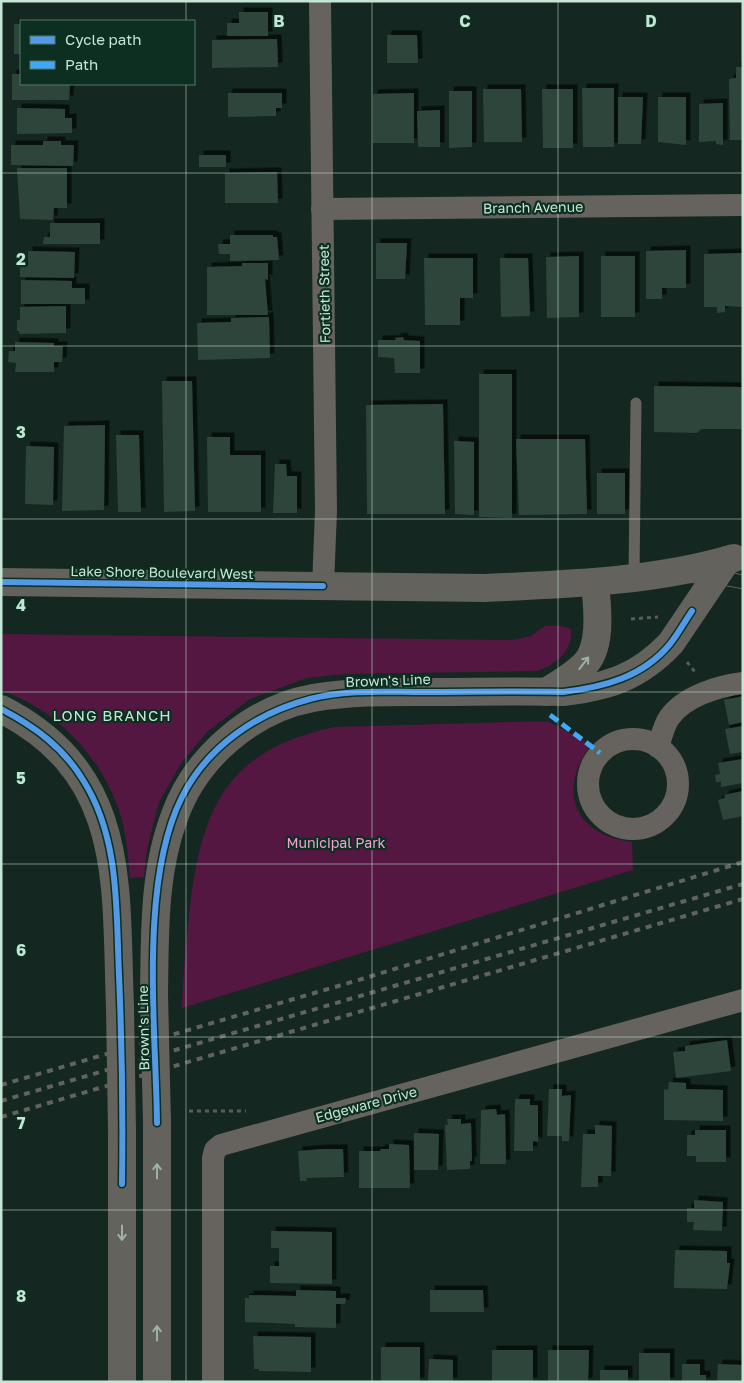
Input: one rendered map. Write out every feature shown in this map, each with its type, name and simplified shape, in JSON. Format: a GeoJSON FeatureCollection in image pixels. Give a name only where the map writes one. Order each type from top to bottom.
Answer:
{"type":"FeatureCollection","features":[{"type":"Feature","properties":{"kind":"main road","name":"Lake Shore Boulevard West"},"geometry":{"type":"LineString","coordinates":[[1,582],[485,588],[634,578],[690,570],[735,558]]}},
{"type":"Feature","properties":{"kind":"main road","name":"Brown's Line"},"geometry":{"type":"LineString","coordinates":[[158,1382],[154,994],[158,882],[174,816],[189,784],[208,759],[228,740],[278,709],[311,698],[360,692],[546,692],[586,690],[629,677],[655,658],[671,643],[735,558]]}},
{"type":"Feature","properties":{"kind":"main road"},"geometry":{"type":"LineString","coordinates":[[546,692],[586,664],[593,648],[598,622],[595,582]]}},
{"type":"Feature","properties":{"kind":"main road","name":"Brown's Line"},"geometry":{"type":"LineString","coordinates":[[1,709],[38,730],[54,744],[83,780],[100,814],[114,874],[120,1007],[122,1131],[122,1382]]}},
{"type":"Feature","properties":{"kind":"street","name":"Fortieth Street"},"geometry":{"type":"LineString","coordinates":[[320,1],[326,511],[323,586]]}},
{"type":"Feature","properties":{"kind":"street","name":"Branch Avenue"},"geometry":{"type":"LineString","coordinates":[[322,209],[743,205]]}},
{"type":"Feature","properties":{"kind":"street"},"geometry":{"type":"LineString","coordinates":[[658,747],[669,717],[689,701],[711,689],[743,683]]}},
{"type":"Feature","properties":{"kind":"street"},"geometry":{"type":"LineString","coordinates":[[628,739],[644,741],[658,747],[671,761],[678,779],[678,792],[666,816],[644,828],[631,830],[606,821],[590,801],[587,788],[588,775],[600,752],[613,743],[628,739]]}},
{"type":"Feature","properties":{"kind":"street","name":"Edgeware Drive"},"geometry":{"type":"LineString","coordinates":[[213,1382],[213,1158],[215,1150],[220,1145],[743,1000]]}},
{"type":"Feature","properties":{"kind":"lane"},"geometry":{"type":"LineString","coordinates":[[634,578],[636,403]]}},
{"type":"Feature","properties":{"kind":"path"},"geometry":{"type":"LineString","coordinates":[[631,619],[664,616]]}},
{"type":"Feature","properties":{"kind":"path"},"geometry":{"type":"LineString","coordinates":[[189,1111],[246,1112]]}},
{"type":"Feature","properties":{"kind":"green space"},"geometry":{"type":"Polygon","coordinates":[[[545,626],[561,626],[571,629],[571,637],[566,650],[557,661],[537,671],[346,674],[307,678],[250,699],[207,732],[182,762],[159,802],[147,849],[144,877],[130,878],[125,835],[119,810],[111,790],[88,753],[73,736],[40,709],[21,698],[1,690],[1,634],[512,640],[531,636],[545,626]]]}},
{"type":"Feature","properties":{"kind":"green space","name":"Municipal Park"},"geometry":{"type":"Polygon","coordinates":[[[548,721],[591,745],[580,762],[575,779],[574,794],[577,808],[585,820],[597,830],[612,838],[632,842],[633,870],[182,1008],[191,898],[197,863],[205,833],[215,807],[230,784],[248,765],[271,749],[299,737],[334,727],[548,721]]]}},
{"type":"Feature","properties":{"kind":"building"},"geometry":{"type":"Polygon","coordinates":[[[239,12],[268,12],[268,36],[227,36],[227,23],[239,23],[239,12]]]}},
{"type":"Feature","properties":{"kind":"building"},"geometry":{"type":"Polygon","coordinates":[[[14,24],[20,24],[20,54],[14,54],[14,24]]]}},
{"type":"Feature","properties":{"kind":"building"},"geometry":{"type":"Polygon","coordinates":[[[387,35],[417,35],[418,63],[387,63],[387,35]]]}},
{"type":"Feature","properties":{"kind":"building"},"geometry":{"type":"Polygon","coordinates":[[[277,39],[278,67],[212,68],[212,40],[277,39]]]}},
{"type":"Feature","properties":{"kind":"building"},"geometry":{"type":"Polygon","coordinates":[[[736,67],[743,67],[743,140],[730,140],[729,79],[736,78],[736,67]]]}},
{"type":"Feature","properties":{"kind":"building"},"geometry":{"type":"Polygon","coordinates":[[[12,74],[20,74],[20,85],[70,85],[69,100],[12,100],[12,74]]]}},
{"type":"Feature","properties":{"kind":"building"},"geometry":{"type":"Polygon","coordinates":[[[582,88],[614,88],[614,147],[583,147],[582,88]]]}},
{"type":"Feature","properties":{"kind":"building"},"geometry":{"type":"Polygon","coordinates":[[[483,89],[521,89],[522,142],[484,142],[483,89]]]}},
{"type":"Feature","properties":{"kind":"building"},"geometry":{"type":"Polygon","coordinates":[[[542,89],[573,89],[573,148],[543,148],[542,89]]]}},
{"type":"Feature","properties":{"kind":"building"},"geometry":{"type":"Polygon","coordinates":[[[449,91],[472,91],[472,147],[449,148],[449,91]]]}},
{"type":"Feature","properties":{"kind":"building"},"geometry":{"type":"Polygon","coordinates":[[[228,93],[282,93],[282,108],[276,108],[276,116],[228,117],[228,93]]]}},
{"type":"Feature","properties":{"kind":"building"},"geometry":{"type":"Polygon","coordinates":[[[414,93],[414,143],[373,143],[373,94],[414,93]]]}},
{"type":"Feature","properties":{"kind":"building"},"geometry":{"type":"Polygon","coordinates":[[[618,97],[643,97],[641,144],[618,144],[618,97]]]}},
{"type":"Feature","properties":{"kind":"building"},"geometry":{"type":"Polygon","coordinates":[[[658,97],[686,97],[686,145],[658,142],[658,97]]]}},
{"type":"Feature","properties":{"kind":"building"},"geometry":{"type":"Polygon","coordinates":[[[723,103],[723,145],[716,144],[716,141],[699,142],[699,104],[723,103]]]}},
{"type":"Feature","properties":{"kind":"building"},"geometry":{"type":"Polygon","coordinates":[[[17,108],[65,109],[65,118],[72,118],[72,133],[17,134],[17,108]]]}},
{"type":"Feature","properties":{"kind":"building"},"geometry":{"type":"Polygon","coordinates":[[[440,110],[440,147],[418,147],[417,111],[440,110]]]}},
{"type":"Feature","properties":{"kind":"building"},"geometry":{"type":"Polygon","coordinates":[[[43,141],[61,141],[61,145],[74,145],[73,166],[11,165],[11,145],[43,145],[43,141]]]}},
{"type":"Feature","properties":{"kind":"building"},"geometry":{"type":"Polygon","coordinates":[[[199,155],[226,155],[226,167],[199,167],[199,155]]]}},
{"type":"Feature","properties":{"kind":"building"},"geometry":{"type":"Polygon","coordinates":[[[17,168],[67,168],[67,208],[54,208],[53,220],[20,219],[17,168]]]}},
{"type":"Feature","properties":{"kind":"building"},"geometry":{"type":"Polygon","coordinates":[[[277,172],[278,203],[225,203],[225,173],[277,172]]]}},
{"type":"Feature","properties":{"kind":"building"},"geometry":{"type":"Polygon","coordinates":[[[50,223],[100,223],[100,244],[43,244],[44,237],[50,237],[50,223]]]}},
{"type":"Feature","properties":{"kind":"building"},"geometry":{"type":"Polygon","coordinates":[[[230,235],[273,235],[273,237],[277,237],[279,260],[230,261],[230,254],[219,254],[218,244],[230,244],[230,235]]]}},
{"type":"Feature","properties":{"kind":"building"},"geometry":{"type":"Polygon","coordinates":[[[376,243],[407,243],[405,279],[376,279],[376,243]]]}},
{"type":"Feature","properties":{"kind":"building"},"geometry":{"type":"Polygon","coordinates":[[[686,250],[686,288],[662,288],[662,299],[646,299],[646,251],[686,250]]]}},
{"type":"Feature","properties":{"kind":"building"},"geometry":{"type":"Polygon","coordinates":[[[28,251],[75,252],[74,278],[20,277],[20,265],[28,266],[28,251]]]}},
{"type":"Feature","properties":{"kind":"building"},"geometry":{"type":"Polygon","coordinates":[[[743,253],[743,307],[725,306],[725,312],[717,313],[717,307],[704,307],[704,254],[743,253]]]}},
{"type":"Feature","properties":{"kind":"building"},"geometry":{"type":"Polygon","coordinates":[[[579,256],[579,317],[547,318],[546,257],[579,256]]]}},
{"type":"Feature","properties":{"kind":"building"},"geometry":{"type":"Polygon","coordinates":[[[601,256],[635,256],[635,317],[601,317],[601,256]]]}},
{"type":"Feature","properties":{"kind":"building"},"geometry":{"type":"Polygon","coordinates":[[[424,258],[473,258],[473,298],[460,298],[460,325],[425,325],[424,258]]]}},
{"type":"Feature","properties":{"kind":"building"},"geometry":{"type":"Polygon","coordinates":[[[500,258],[528,258],[530,316],[501,317],[500,258]]]}},
{"type":"Feature","properties":{"kind":"building"},"geometry":{"type":"Polygon","coordinates":[[[242,263],[268,263],[268,280],[265,279],[268,315],[207,315],[207,267],[242,266],[242,263]]]}},
{"type":"Feature","properties":{"kind":"building"},"geometry":{"type":"Polygon","coordinates":[[[21,280],[72,281],[72,288],[85,288],[85,304],[21,304],[21,280]]]}},
{"type":"Feature","properties":{"kind":"building"},"geometry":{"type":"Polygon","coordinates":[[[66,306],[66,333],[19,334],[19,331],[17,331],[17,320],[20,320],[20,307],[66,306]]]}},
{"type":"Feature","properties":{"kind":"building"},"geometry":{"type":"Polygon","coordinates":[[[269,317],[270,358],[198,360],[197,323],[231,322],[231,318],[269,317]]]}},
{"type":"Feature","properties":{"kind":"building"},"geometry":{"type":"Polygon","coordinates":[[[403,337],[404,340],[420,341],[420,373],[395,373],[394,358],[378,357],[378,340],[396,340],[395,338],[403,337]]]}},
{"type":"Feature","properties":{"kind":"building"},"geometry":{"type":"Polygon","coordinates":[[[15,342],[54,343],[54,346],[63,346],[62,362],[54,362],[54,372],[15,372],[16,363],[8,362],[9,351],[15,351],[15,342]]]}},
{"type":"Feature","properties":{"kind":"building"},"geometry":{"type":"Polygon","coordinates":[[[479,374],[512,374],[512,518],[479,517],[479,374]]]}},
{"type":"Feature","properties":{"kind":"building"},"geometry":{"type":"Polygon","coordinates":[[[162,381],[192,381],[195,511],[164,512],[162,381]]]}},
{"type":"Feature","properties":{"kind":"building"},"geometry":{"type":"Polygon","coordinates":[[[654,386],[743,387],[743,429],[701,429],[697,433],[654,432],[654,386]]]}},
{"type":"Feature","properties":{"kind":"building"},"geometry":{"type":"Polygon","coordinates":[[[443,404],[445,514],[367,514],[366,405],[443,404]]]}},
{"type":"Feature","properties":{"kind":"building"},"geometry":{"type":"Polygon","coordinates":[[[105,425],[104,510],[62,511],[64,426],[105,425]]]}},
{"type":"Feature","properties":{"kind":"building"},"geometry":{"type":"Polygon","coordinates":[[[116,435],[139,435],[141,512],[118,512],[116,435]]]}},
{"type":"Feature","properties":{"kind":"building"},"geometry":{"type":"Polygon","coordinates":[[[207,437],[230,437],[230,455],[261,455],[261,512],[208,512],[207,437]]]}},
{"type":"Feature","properties":{"kind":"building"},"geometry":{"type":"Polygon","coordinates":[[[516,439],[585,439],[587,514],[519,515],[516,439]]]}},
{"type":"Feature","properties":{"kind":"building"},"geometry":{"type":"Polygon","coordinates":[[[454,441],[474,442],[474,515],[455,514],[454,441]]]}},
{"type":"Feature","properties":{"kind":"building"},"geometry":{"type":"Polygon","coordinates":[[[26,446],[54,447],[53,505],[25,504],[26,446]]]}},
{"type":"Feature","properties":{"kind":"building"},"geometry":{"type":"Polygon","coordinates":[[[275,464],[286,464],[287,476],[297,476],[297,513],[273,513],[275,464]]]}},
{"type":"Feature","properties":{"kind":"building"},"geometry":{"type":"Polygon","coordinates":[[[597,473],[625,473],[625,514],[597,514],[597,473]]]}},
{"type":"Feature","properties":{"kind":"building"},"geometry":{"type":"Polygon","coordinates":[[[743,696],[743,722],[729,725],[724,700],[743,696]]]}},
{"type":"Feature","properties":{"kind":"building"},"geometry":{"type":"Polygon","coordinates":[[[743,726],[743,752],[730,754],[725,729],[743,726]]]}},
{"type":"Feature","properties":{"kind":"building"},"geometry":{"type":"Polygon","coordinates":[[[743,759],[743,783],[721,787],[721,782],[716,782],[715,775],[720,774],[718,763],[743,759]]]}},
{"type":"Feature","properties":{"kind":"building"},"geometry":{"type":"Polygon","coordinates":[[[743,791],[743,816],[723,820],[718,800],[725,798],[724,795],[743,791]]]}},
{"type":"Feature","properties":{"kind":"building"},"geometry":{"type":"Polygon","coordinates":[[[727,1040],[731,1071],[676,1078],[673,1052],[685,1051],[685,1046],[727,1040]]]}},
{"type":"Feature","properties":{"kind":"building"},"geometry":{"type":"Polygon","coordinates":[[[669,1082],[686,1083],[686,1089],[723,1090],[723,1121],[664,1120],[664,1089],[668,1090],[669,1082]]]}},
{"type":"Feature","properties":{"kind":"building"},"geometry":{"type":"Polygon","coordinates":[[[549,1089],[562,1089],[562,1096],[571,1095],[569,1141],[562,1141],[562,1136],[547,1136],[549,1089]]]}},
{"type":"Feature","properties":{"kind":"building"},"geometry":{"type":"Polygon","coordinates":[[[515,1099],[530,1099],[530,1105],[538,1105],[538,1142],[533,1141],[533,1151],[514,1151],[515,1099]]]}},
{"type":"Feature","properties":{"kind":"building"},"geometry":{"type":"Polygon","coordinates":[[[496,1109],[497,1115],[505,1114],[506,1164],[480,1164],[481,1110],[496,1109]]]}},
{"type":"Feature","properties":{"kind":"building"},"geometry":{"type":"Polygon","coordinates":[[[447,1119],[461,1119],[461,1124],[471,1123],[472,1161],[470,1161],[470,1169],[447,1170],[445,1124],[448,1125],[447,1119]]]}},
{"type":"Feature","properties":{"kind":"building"},"geometry":{"type":"Polygon","coordinates":[[[595,1125],[612,1126],[611,1176],[598,1176],[598,1187],[581,1187],[583,1134],[595,1134],[595,1125]]]}},
{"type":"Feature","properties":{"kind":"building"},"geometry":{"type":"Polygon","coordinates":[[[695,1130],[726,1130],[726,1162],[696,1162],[696,1156],[687,1156],[687,1135],[695,1135],[695,1130]]]}},
{"type":"Feature","properties":{"kind":"building"},"geometry":{"type":"Polygon","coordinates":[[[414,1133],[439,1134],[438,1170],[414,1170],[414,1133]]]}},
{"type":"Feature","properties":{"kind":"building"},"geometry":{"type":"Polygon","coordinates":[[[389,1144],[409,1145],[410,1188],[359,1188],[359,1151],[389,1149],[389,1144]]]}},
{"type":"Feature","properties":{"kind":"building"},"geometry":{"type":"Polygon","coordinates":[[[343,1149],[344,1177],[306,1178],[307,1181],[300,1181],[298,1151],[343,1149]]]}},
{"type":"Feature","properties":{"kind":"building"},"geometry":{"type":"Polygon","coordinates":[[[694,1200],[723,1202],[722,1231],[693,1230],[694,1222],[687,1222],[687,1208],[694,1208],[694,1200]]]}},
{"type":"Feature","properties":{"kind":"building"},"geometry":{"type":"Polygon","coordinates":[[[271,1231],[332,1232],[332,1284],[270,1283],[270,1266],[279,1266],[279,1248],[271,1248],[271,1231]]]}},
{"type":"Feature","properties":{"kind":"building"},"geometry":{"type":"Polygon","coordinates":[[[675,1250],[727,1251],[727,1263],[730,1263],[727,1289],[674,1288],[675,1250]]]}},
{"type":"Feature","properties":{"kind":"building"},"geometry":{"type":"Polygon","coordinates":[[[296,1290],[336,1291],[336,1298],[346,1298],[345,1304],[336,1304],[336,1328],[295,1327],[295,1324],[245,1322],[245,1298],[249,1298],[249,1295],[296,1296],[296,1290]]]}},
{"type":"Feature","properties":{"kind":"building"},"geometry":{"type":"Polygon","coordinates":[[[430,1290],[483,1290],[484,1312],[430,1312],[430,1290]]]}},
{"type":"Feature","properties":{"kind":"building"},"geometry":{"type":"Polygon","coordinates":[[[253,1336],[311,1337],[311,1372],[259,1371],[259,1369],[254,1369],[253,1336]]]}},
{"type":"Feature","properties":{"kind":"building"},"geometry":{"type":"Polygon","coordinates":[[[381,1347],[420,1347],[420,1382],[381,1382],[381,1347]]]}},
{"type":"Feature","properties":{"kind":"building"},"geometry":{"type":"Polygon","coordinates":[[[492,1350],[533,1350],[533,1382],[492,1382],[492,1350]]]}},
{"type":"Feature","properties":{"kind":"building"},"geometry":{"type":"Polygon","coordinates":[[[548,1350],[589,1350],[588,1382],[548,1382],[548,1350]]]}},
{"type":"Feature","properties":{"kind":"building"},"geometry":{"type":"Polygon","coordinates":[[[639,1353],[670,1353],[670,1382],[639,1382],[639,1353]]]}},
{"type":"Feature","properties":{"kind":"building"},"geometry":{"type":"Polygon","coordinates":[[[429,1359],[453,1360],[453,1382],[428,1382],[429,1359]]]}},
{"type":"Feature","properties":{"kind":"building"},"geometry":{"type":"Polygon","coordinates":[[[682,1364],[700,1364],[700,1375],[706,1375],[706,1382],[682,1382],[682,1364]]]}},
{"type":"Feature","properties":{"kind":"building"},"geometry":{"type":"Polygon","coordinates":[[[718,1364],[743,1365],[743,1382],[717,1382],[718,1364]]]}},
{"type":"Feature","properties":{"kind":"building"},"geometry":{"type":"Polygon","coordinates":[[[600,1370],[628,1370],[628,1382],[600,1382],[600,1370]]]}},
{"type":"Feature","properties":{"kind":"tram line"},"geometry":{"type":"LineString","coordinates":[[1,577],[460,582],[550,580],[698,568],[721,570],[743,575]]}},
{"type":"Feature","properties":{"kind":"tram line"},"geometry":{"type":"LineString","coordinates":[[1,588],[504,593],[561,591],[675,582],[720,585],[743,589]]}},
{"type":"Feature","properties":{"kind":"railway"},"geometry":{"type":"LineString","coordinates":[[1,1085],[362,979],[743,862]]}},
{"type":"Feature","properties":{"kind":"railway"},"geometry":{"type":"LineString","coordinates":[[1,1101],[743,884]]}},
{"type":"Feature","properties":{"kind":"railway"},"geometry":{"type":"LineString","coordinates":[[1,1117],[743,899]]}},
{"type":"Feature","properties":{"kind":"marked path"},"geometry":{"type":"LineString","coordinates":[[550,715],[600,753]]}},
{"type":"Feature","properties":{"kind":"cycle path"},"geometry":{"type":"LineString","coordinates":[[1,582],[323,586]]}},
{"type":"Feature","properties":{"kind":"cycle path"},"geometry":{"type":"LineString","coordinates":[[157,1123],[153,957],[155,913],[160,871],[169,832],[182,797],[192,779],[219,748],[235,734],[271,713],[290,705],[324,696],[366,692],[563,692],[593,687],[622,679],[648,665],[659,655],[670,644],[692,611]]}},
{"type":"Feature","properties":{"kind":"cycle path"},"geometry":{"type":"LineString","coordinates":[[1,709],[37,731],[67,758],[83,780],[95,802],[104,826],[110,850],[116,900],[122,1054],[122,1184]]}},
{"type":"Feature","properties":{"kind":"district","name":"LONG BRANCH"},"geometry":{"type":"Point","coordinates":[112,715]}}]}
